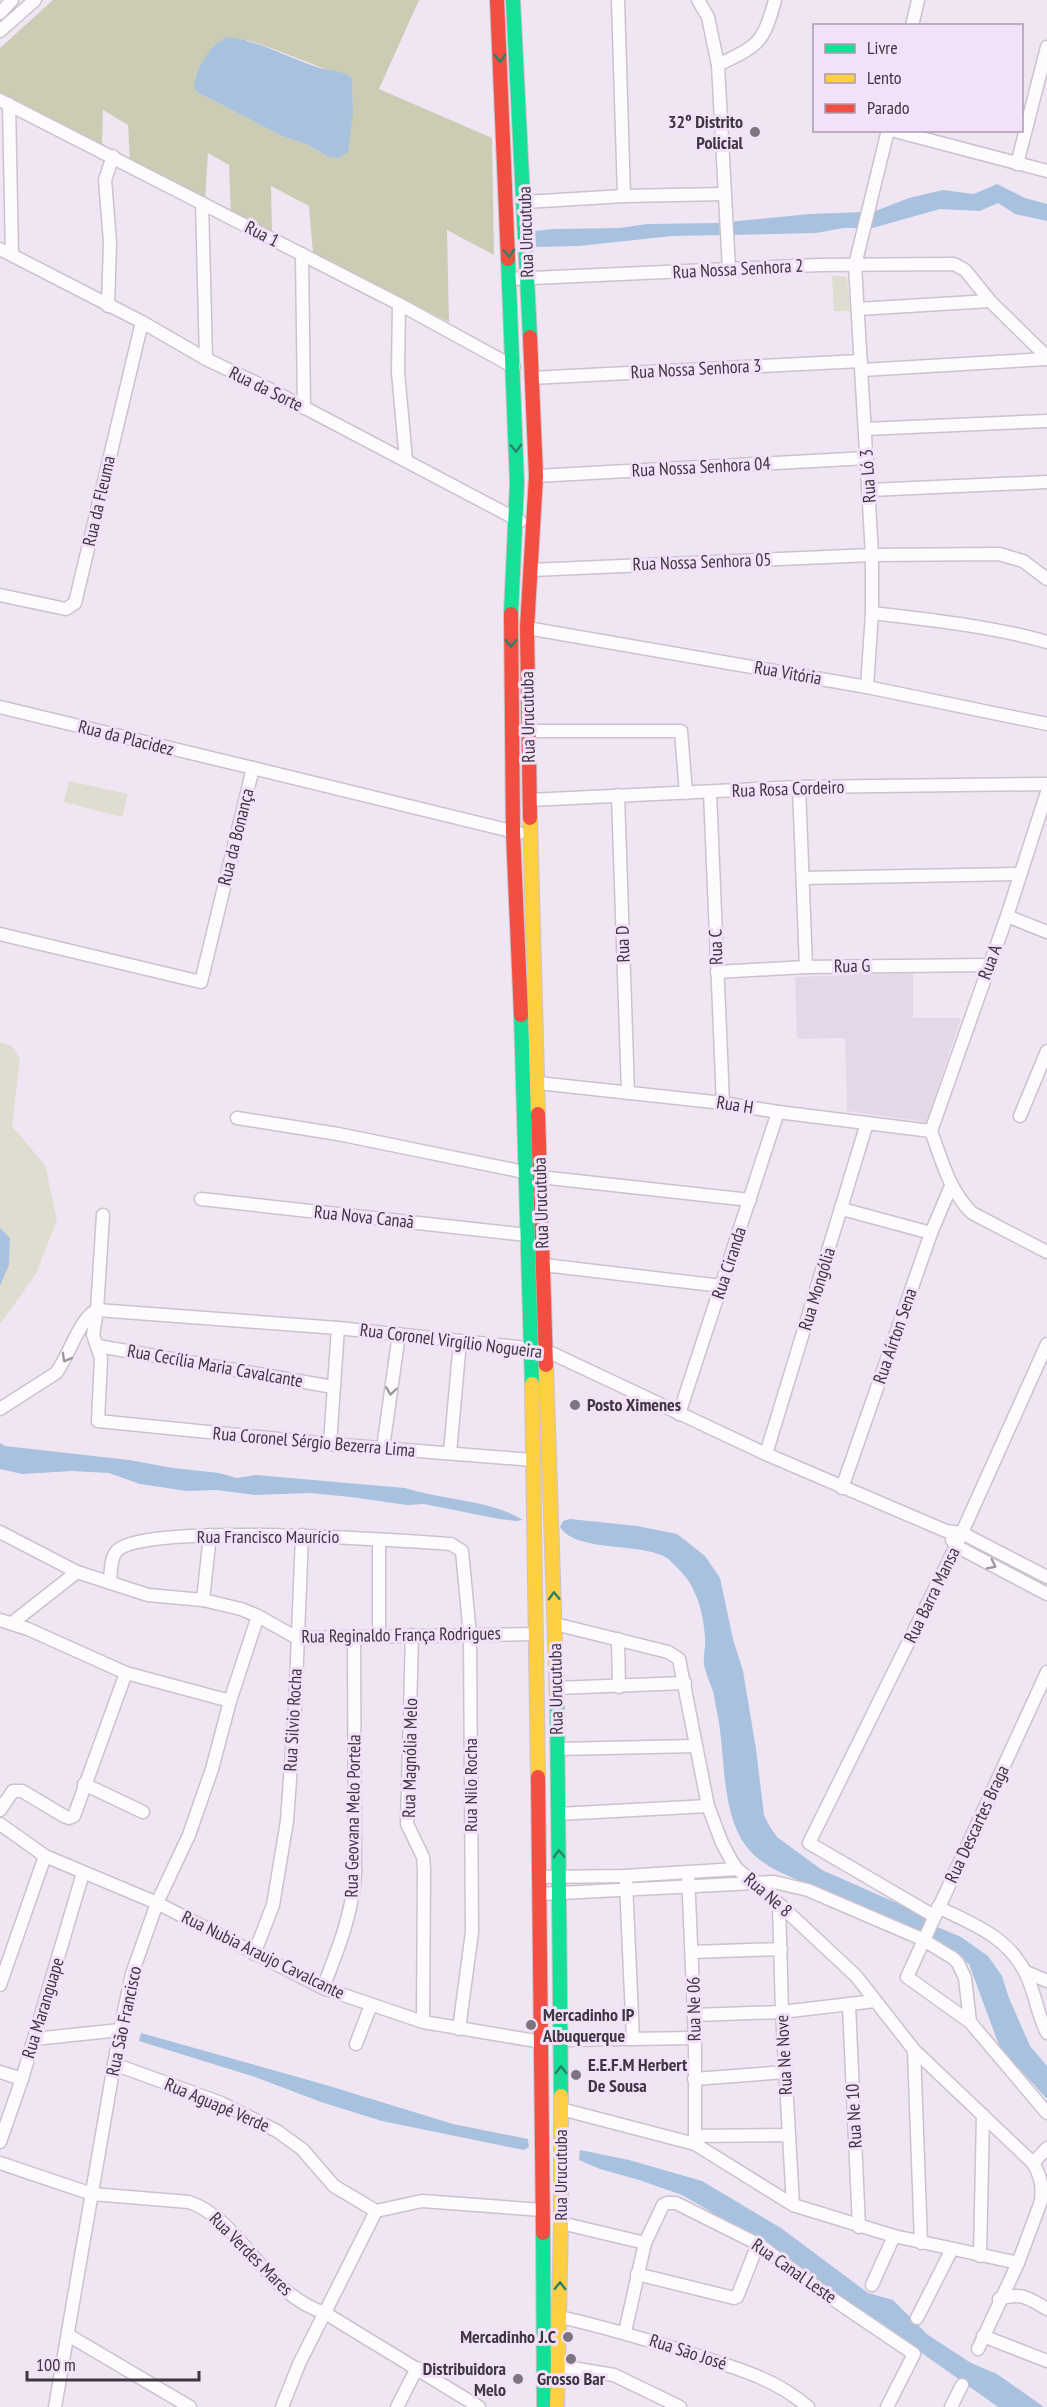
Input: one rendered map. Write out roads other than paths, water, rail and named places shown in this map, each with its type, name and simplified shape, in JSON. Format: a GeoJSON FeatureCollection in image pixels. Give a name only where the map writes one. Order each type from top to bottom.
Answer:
{"type":"FeatureCollection","features":[{"type":"Feature","properties":{"kind":"street"},"geometry":{"type":"LineString","coordinates":[[0,13],[12,0]]}},
{"type":"Feature","properties":{"kind":"street"},"geometry":{"type":"LineString","coordinates":[[0,31],[35,0]]}},
{"type":"Feature","properties":{"kind":"street","name":"Rua Urucutuba"},"geometry":{"type":"LineString","coordinates":[[497,0],[514,367],[517,520],[510,627],[513,832],[531,1348],[541,1877],[544,2407]]}},
{"type":"Feature","properties":{"kind":"street","name":"Rua Urucutuba"},"geometry":{"type":"LineString","coordinates":[[513,0],[525,202],[536,476],[527,628],[528,731],[558,1749],[561,2223],[560,2366],[557,2407]]}},
{"type":"Feature","properties":{"kind":"street"},"geometry":{"type":"LineString","coordinates":[[618,0],[624,196]]}},
{"type":"Feature","properties":{"kind":"street"},"geometry":{"type":"LineString","coordinates":[[698,0],[708,16],[718,64],[729,270]]}},
{"type":"Feature","properties":{"kind":"street"},"geometry":{"type":"LineString","coordinates":[[718,64],[746,51],[762,39],[775,0]]}},
{"type":"Feature","properties":{"kind":"street"},"geometry":{"type":"LineString","coordinates":[[912,24],[918,0]]}},
{"type":"Feature","properties":{"kind":"street"},"geometry":{"type":"LineString","coordinates":[[1017,164],[1047,47]]}},
{"type":"Feature","properties":{"kind":"street"},"geometry":{"type":"LineString","coordinates":[[4,102],[6,252]]}},
{"type":"Feature","properties":{"kind":"street","name":"Rua 1"},"geometry":{"type":"LineString","coordinates":[[4,102],[114,156],[399,304],[514,367]]}},
{"type":"Feature","properties":{"kind":"street","name":"Rua Ló 3"},"geometry":{"type":"LineString","coordinates":[[867,687],[872,613],[872,555],[870,490],[855,266],[888,132]]}},
{"type":"Feature","properties":{"kind":"street"},"geometry":{"type":"LineString","coordinates":[[897,132],[1047,171]]}},
{"type":"Feature","properties":{"kind":"street"},"geometry":{"type":"LineString","coordinates":[[108,306],[110,242],[105,180],[114,156]]}},
{"type":"Feature","properties":{"kind":"street"},"geometry":{"type":"LineString","coordinates":[[525,202],[624,196],[724,194]]}},
{"type":"Feature","properties":{"kind":"street"},"geometry":{"type":"LineString","coordinates":[[202,203],[206,359]]}},
{"type":"Feature","properties":{"kind":"street","name":"Rua da Sorte"},"geometry":{"type":"LineString","coordinates":[[6,252],[142,322],[206,359],[406,460],[533,528]]}},
{"type":"Feature","properties":{"kind":"street"},"geometry":{"type":"LineString","coordinates":[[302,254],[304,408]]}},
{"type":"Feature","properties":{"kind":"street","name":"Rua Nossa Senhora 2"},"geometry":{"type":"LineString","coordinates":[[510,279],[948,263],[965,270],[990,301]]}},
{"type":"Feature","properties":{"kind":"street"},"geometry":{"type":"LineString","coordinates":[[858,309],[990,301],[1047,358]]}},
{"type":"Feature","properties":{"kind":"street"},"geometry":{"type":"LineString","coordinates":[[399,304],[398,372],[406,460]]}},
{"type":"Feature","properties":{"kind":"street","name":"Rua da Fleuma"},"geometry":{"type":"LineString","coordinates":[[0,595],[66,609],[75,603],[142,322]]}},
{"type":"Feature","properties":{"kind":"street","name":"Rua Nossa Senhora 3"},"geometry":{"type":"LineString","coordinates":[[531,378],[1047,358]]}},
{"type":"Feature","properties":{"kind":"street"},"geometry":{"type":"LineString","coordinates":[[865,429],[1047,421]]}},
{"type":"Feature","properties":{"kind":"street","name":"Rua Nossa Senhora 04"},"geometry":{"type":"LineString","coordinates":[[536,476],[867,458]]}},
{"type":"Feature","properties":{"kind":"street"},"geometry":{"type":"LineString","coordinates":[[870,490],[1047,482]]}},
{"type":"Feature","properties":{"kind":"street","name":"Rua Nossa Senhora 05"},"geometry":{"type":"LineString","coordinates":[[532,570],[872,555],[999,554],[1023,561],[1047,579]]}},
{"type":"Feature","properties":{"kind":"street"},"geometry":{"type":"LineString","coordinates":[[872,613],[963,624],[1047,642]]}},
{"type":"Feature","properties":{"kind":"street","name":"Rua Vitória"},"geometry":{"type":"LineString","coordinates":[[527,628],[867,687],[1047,724]]}},
{"type":"Feature","properties":{"kind":"street","name":"Rua da Placidez"},"geometry":{"type":"LineString","coordinates":[[0,707],[253,768]]}},
{"type":"Feature","properties":{"kind":"street"},"geometry":{"type":"LineString","coordinates":[[528,731],[681,731],[686,793]]}},
{"type":"Feature","properties":{"kind":"street","name":"Rua da Bonança"},"geometry":{"type":"LineString","coordinates":[[0,934],[201,982],[253,768],[531,836]]}},
{"type":"Feature","properties":{"kind":"street","name":"Rua Rosa Cordeiro"},"geometry":{"type":"LineString","coordinates":[[529,800],[799,787],[1047,784]]}},
{"type":"Feature","properties":{"kind":"street"},"geometry":{"type":"LineString","coordinates":[[799,787],[806,967]]}},
{"type":"Feature","properties":{"kind":"street","name":"Rua C"},"geometry":{"type":"LineString","coordinates":[[710,792],[723,1103]]}},
{"type":"Feature","properties":{"kind":"street","name":"Rua A"},"geometry":{"type":"LineString","coordinates":[[931,1131],[988,964],[1007,916],[1047,792]]}},
{"type":"Feature","properties":{"kind":"street","name":"Rua D"},"geometry":{"type":"LineString","coordinates":[[618,795],[628,1092]]}},
{"type":"Feature","properties":{"kind":"street"},"geometry":{"type":"LineString","coordinates":[[803,878],[1019,874]]}},
{"type":"Feature","properties":{"kind":"street"},"geometry":{"type":"LineString","coordinates":[[1007,916],[1047,932]]}},
{"type":"Feature","properties":{"kind":"street","name":"Rua G"},"geometry":{"type":"LineString","coordinates":[[717,972],[806,967],[988,964]]}},
{"type":"Feature","properties":{"kind":"street"},"geometry":{"type":"LineString","coordinates":[[520,987],[535,987]]}},
{"type":"Feature","properties":{"kind":"street"},"geometry":{"type":"LineString","coordinates":[[521,1016],[536,1015]]}},
{"type":"Feature","properties":{"kind":"street"},"geometry":{"type":"LineString","coordinates":[[1020,1116],[1047,1051]]}},
{"type":"Feature","properties":{"kind":"street","name":"Rua H"},"geometry":{"type":"LineString","coordinates":[[538,1083],[723,1103],[931,1131]]}},
{"type":"Feature","properties":{"kind":"street","name":"Rua Ciranda"},"geometry":{"type":"LineString","coordinates":[[679,1414],[778,1112]]}},
{"type":"Feature","properties":{"kind":"street"},"geometry":{"type":"LineString","coordinates":[[237,1118],[338,1134],[524,1172]]}},
{"type":"Feature","properties":{"kind":"street","name":"Rua Mongólia"},"geometry":{"type":"LineString","coordinates":[[766,1454],[867,1123]]}},
{"type":"Feature","properties":{"kind":"street"},"geometry":{"type":"LineString","coordinates":[[931,1131],[951,1186],[957,1197],[972,1213],[1047,1252]]}},
{"type":"Feature","properties":{"kind":"street"},"geometry":{"type":"LineString","coordinates":[[540,1177],[750,1200]]}},
{"type":"Feature","properties":{"kind":"street","name":"Rua Aírton Sena"},"geometry":{"type":"LineString","coordinates":[[842,1488],[931,1233],[951,1186]]}},
{"type":"Feature","properties":{"kind":"street","name":"Rua Nova Canaã"},"geometry":{"type":"LineString","coordinates":[[201,1199],[527,1235]]}},
{"type":"Feature","properties":{"kind":"street"},"geometry":{"type":"LineString","coordinates":[[842,1209],[931,1233]]}},
{"type":"Feature","properties":{"kind":"street"},"geometry":{"type":"LineString","coordinates":[[98,1346],[93,1335],[97,1310],[103,1215]]}},
{"type":"Feature","properties":{"kind":"street"},"geometry":{"type":"LineString","coordinates":[[544,1265],[722,1286]]}},
{"type":"Feature","properties":{"kind":"street"},"geometry":{"type":"LineString","coordinates":[[0,1409],[56,1372],[63,1364],[87,1316],[97,1310]]}},
{"type":"Feature","properties":{"kind":"street","name":"Rua Coronel Virgílio Nogueira"},"geometry":{"type":"LineString","coordinates":[[97,1310],[338,1328],[545,1350],[842,1488],[946,1531],[962,1533],[1047,1576]]}},
{"type":"Feature","properties":{"kind":"street"},"geometry":{"type":"LineString","coordinates":[[330,1444],[338,1328]]}},
{"type":"Feature","properties":{"kind":"street"},"geometry":{"type":"LineString","coordinates":[[383,1448],[399,1334]]}},
{"type":"Feature","properties":{"kind":"street"},"geometry":{"type":"LineString","coordinates":[[450,1453],[460,1341]]}},
{"type":"Feature","properties":{"kind":"street","name":"Rua Barra Mansa"},"geometry":{"type":"LineString","coordinates":[[936,1912],[809,1843],[956,1546],[1047,1344]]}},
{"type":"Feature","properties":{"kind":"street","name":"Rua Cecília Maria Cavalcante"},"geometry":{"type":"LineString","coordinates":[[98,1346],[333,1387]]}},
{"type":"Feature","properties":{"kind":"street","name":"Rua Coronel Sérgio Bezerra Lima"},"geometry":{"type":"LineString","coordinates":[[98,1346],[101,1358],[97,1420],[330,1444],[532,1460]]}},
{"type":"Feature","properties":{"kind":"street"},"geometry":{"type":"LineString","coordinates":[[946,1531],[956,1546],[1047,1594]]}},
{"type":"Feature","properties":{"kind":"street","name":"Rua Reginaldo França Rodrigues"},"geometry":{"type":"LineString","coordinates":[[0,1532],[77,1572],[148,1595],[203,1600],[241,1609],[297,1638],[536,1634]]}},
{"type":"Feature","properties":{"kind":"street"},"geometry":{"type":"LineString","coordinates":[[203,1600],[210,1535]]}},
{"type":"Feature","properties":{"kind":"street","name":"Rua Francisco Maurício"},"geometry":{"type":"LineString","coordinates":[[111,1583],[116,1551],[129,1542],[210,1535],[302,1535],[455,1545]]}},
{"type":"Feature","properties":{"kind":"street","name":"Rua Silvio Rocha"},"geometry":{"type":"LineString","coordinates":[[254,1954],[273,1905],[287,1810],[302,1535]]}},
{"type":"Feature","properties":{"kind":"street"},"geometry":{"type":"LineString","coordinates":[[379,1539],[379,1635]]}},
{"type":"Feature","properties":{"kind":"street","name":"Rua Nilo Rocha"},"geometry":{"type":"LineString","coordinates":[[455,1545],[462,1551],[470,1635],[472,1932],[459,2029]]}},
{"type":"Feature","properties":{"kind":"street"},"geometry":{"type":"LineString","coordinates":[[6,1621],[77,1572]]}},
{"type":"Feature","properties":{"kind":"street","name":"Rua São Francisco"},"geometry":{"type":"LineString","coordinates":[[55,2407],[120,2030],[132,1974],[157,1903],[189,1835],[212,1769],[230,1701],[258,1616]]}},
{"type":"Feature","properties":{"kind":"street"},"geometry":{"type":"LineString","coordinates":[[6,1621],[126,1673],[230,1701]]}},
{"type":"Feature","properties":{"kind":"street","name":"Rua Ne 8"},"geometry":{"type":"LineString","coordinates":[[555,1624],[618,1639],[679,1659],[708,1806],[722,1844],[737,1869],[779,1904],[856,1976],[914,2050],[1036,2168]]}},
{"type":"Feature","properties":{"kind":"street","name":"Rua Magnólia Melo"},"geometry":{"type":"LineString","coordinates":[[412,1635],[407,1824],[423,1857],[423,2022]]}},
{"type":"Feature","properties":{"kind":"street","name":"Rua Geovana Melo Portela"},"geometry":{"type":"LineString","coordinates":[[323,1988],[347,1926],[353,1902],[355,1875],[354,1638]]}},
{"type":"Feature","properties":{"kind":"street"},"geometry":{"type":"LineString","coordinates":[[618,1639],[619,1687]]}},
{"type":"Feature","properties":{"kind":"street","name":"Rua Descartes Braga"},"geometry":{"type":"LineString","coordinates":[[970,2022],[907,1977],[922,1939],[1047,1672]]}},
{"type":"Feature","properties":{"kind":"street"},"geometry":{"type":"LineString","coordinates":[[0,1810],[16,1790],[22,1791],[64,1816],[69,1818],[74,1816],[126,1673]]}},
{"type":"Feature","properties":{"kind":"street"},"geometry":{"type":"LineString","coordinates":[[556,1688],[685,1683]]}},
{"type":"Feature","properties":{"kind":"street"},"geometry":{"type":"LineString","coordinates":[[558,1749],[696,1746]]}},
{"type":"Feature","properties":{"kind":"street"},"geometry":{"type":"LineString","coordinates":[[84,1784],[143,1812]]}},
{"type":"Feature","properties":{"kind":"street"},"geometry":{"type":"LineString","coordinates":[[558,1814],[708,1806]]}},
{"type":"Feature","properties":{"kind":"street","name":"Rua Nubia Araujo Cavalcante"},"geometry":{"type":"LineString","coordinates":[[0,1824],[45,1856],[157,1903],[323,1988],[423,2022],[542,2042]]}},
{"type":"Feature","properties":{"kind":"street"},"geometry":{"type":"LineString","coordinates":[[0,1985],[45,1856]]}},
{"type":"Feature","properties":{"kind":"street"},"geometry":{"type":"LineString","coordinates":[[541,1894],[560,1885],[624,1876],[737,1869]]}},
{"type":"Feature","properties":{"kind":"street","name":"Rua Maranguape"},"geometry":{"type":"LineString","coordinates":[[0,2142],[22,2079],[83,1873]]}},
{"type":"Feature","properties":{"kind":"street","name":"Rua Ne 06"},"geometry":{"type":"LineString","coordinates":[[688,1873],[695,2038],[695,2140]]}},
{"type":"Feature","properties":{"kind":"street"},"geometry":{"type":"LineString","coordinates":[[624,1876],[627,1890],[633,2039]]}},
{"type":"Feature","properties":{"kind":"street"},"geometry":{"type":"LineString","coordinates":[[541,1877],[560,1885],[627,1890],[774,1882],[808,1890],[922,1939],[958,1963],[965,1978],[970,2022],[1047,2113]]}},
{"type":"Feature","properties":{"kind":"street","name":"Rua Ne Nove"},"geometry":{"type":"LineString","coordinates":[[779,1904],[782,2012],[793,2205]]}},
{"type":"Feature","properties":{"kind":"street"},"geometry":{"type":"LineString","coordinates":[[936,1912],[998,1937],[1026,1972],[1047,2033]]}},
{"type":"Feature","properties":{"kind":"street"},"geometry":{"type":"LineString","coordinates":[[692,1952],[781,1949]]}},
{"type":"Feature","properties":{"kind":"street"},"geometry":{"type":"LineString","coordinates":[[1026,1972],[1047,1981]]}},
{"type":"Feature","properties":{"kind":"street"},"geometry":{"type":"LineString","coordinates":[[694,2015],[782,2012],[875,2001]]}},
{"type":"Feature","properties":{"kind":"street"},"geometry":{"type":"LineString","coordinates":[[356,2044],[371,2005]]}},
{"type":"Feature","properties":{"kind":"street","name":"Rua Ne 10"},"geometry":{"type":"LineString","coordinates":[[849,2005],[859,2227]]}},
{"type":"Feature","properties":{"kind":"street"},"geometry":{"type":"LineString","coordinates":[[34,2039],[120,2030]]}},
{"type":"Feature","properties":{"kind":"street"},"geometry":{"type":"LineString","coordinates":[[561,2040],[695,2038]]}},
{"type":"Feature","properties":{"kind":"street"},"geometry":{"type":"LineString","coordinates":[[914,2050],[921,2243]]}},
{"type":"Feature","properties":{"kind":"street","name":"Rua Aguapé Verde"},"geometry":{"type":"LineString","coordinates":[[114,2064],[220,2103],[277,2131],[302,2149],[334,2186],[376,2211]]}},
{"type":"Feature","properties":{"kind":"street"},"geometry":{"type":"LineString","coordinates":[[0,2072],[22,2079]]}},
{"type":"Feature","properties":{"kind":"street"},"geometry":{"type":"LineString","coordinates":[[694,2079],[786,2072]]}},
{"type":"Feature","properties":{"kind":"street"},"geometry":{"type":"LineString","coordinates":[[561,2109],[695,2140],[788,2135]]}},
{"type":"Feature","properties":{"kind":"street"},"geometry":{"type":"LineString","coordinates":[[980,2256],[983,2115]]}},
{"type":"Feature","properties":{"kind":"street"},"geometry":{"type":"LineString","coordinates":[[695,2140],[793,2205],[859,2227],[921,2243],[1018,2263]]}},
{"type":"Feature","properties":{"kind":"street"},"geometry":{"type":"LineString","coordinates":[[978,2349],[999,2299],[1018,2263],[1043,2195],[1036,2168],[1047,2148]]}},
{"type":"Feature","properties":{"kind":"street","name":"Rua Verdes Mares"},"geometry":{"type":"LineString","coordinates":[[0,2163],[92,2194],[189,2202],[202,2207],[213,2213],[264,2270],[293,2297],[312,2309],[325,2313],[479,2407]]}},
{"type":"Feature","properties":{"kind":"street"},"geometry":{"type":"LineString","coordinates":[[282,2407],[299,2364],[376,2211],[422,2201],[543,2210]]}},
{"type":"Feature","properties":{"kind":"street","name":"Rua Canal Leste"},"geometry":{"type":"LineString","coordinates":[[645,2243],[660,2209],[667,2203],[676,2203],[758,2244],[825,2294],[914,2354],[887,2407]]}},
{"type":"Feature","properties":{"kind":"street"},"geometry":{"type":"LineString","coordinates":[[561,2223],[645,2243],[625,2332]]}},
{"type":"Feature","properties":{"kind":"street"},"geometry":{"type":"LineString","coordinates":[[872,2284],[894,2236]]}},
{"type":"Feature","properties":{"kind":"street"},"geometry":{"type":"LineString","coordinates":[[637,2274],[734,2298],[737,2297],[758,2244]]}},
{"type":"Feature","properties":{"kind":"street"},"geometry":{"type":"LineString","coordinates":[[917,2318],[951,2249]]}},
{"type":"Feature","properties":{"kind":"street"},"geometry":{"type":"LineString","coordinates":[[999,2299],[1020,2295],[1047,2309]]}},
{"type":"Feature","properties":{"kind":"street","name":"Rua São José"},"geometry":{"type":"LineString","coordinates":[[560,2317],[625,2332],[753,2373],[793,2394],[808,2407]]}},
{"type":"Feature","properties":{"kind":"street"},"geometry":{"type":"LineString","coordinates":[[68,2335],[190,2407]]}},
{"type":"Feature","properties":{"kind":"street"},"geometry":{"type":"LineString","coordinates":[[983,2336],[1047,2361]]}},
{"type":"Feature","properties":{"kind":"street"},"geometry":{"type":"LineString","coordinates":[[560,2366],[614,2375],[650,2391],[672,2406]]}},
{"type":"Feature","properties":{"kind":"street"},"geometry":{"type":"LineString","coordinates":[[397,2407],[417,2368]]}},
{"type":"Feature","properties":{"kind":"street"},"geometry":{"type":"LineString","coordinates":[[951,2407],[962,2385]]}},
{"type":"Feature","properties":{"kind":"water"},"geometry":{"type":"Polygon","coordinates":[[[227,37],[263,46],[317,67],[344,73],[352,78],[353,113],[348,152],[339,158],[329,157],[306,144],[282,136],[197,92],[194,88],[195,81],[204,58],[227,37]]]}},
{"type":"Feature","properties":{"kind":"water"},"geometry":{"type":"Polygon","coordinates":[[[997,184],[1025,198],[1047,204],[1047,221],[1015,214],[998,203],[980,211],[940,209],[869,229],[873,212],[909,198],[943,190],[974,194],[997,184]]]}},
{"type":"Feature","properties":{"kind":"water"},"geometry":{"type":"Polygon","coordinates":[[[863,212],[859,228],[843,228],[816,233],[730,235],[729,222],[810,214],[863,212]]]}},
{"type":"Feature","properties":{"kind":"water"},"geometry":{"type":"Polygon","coordinates":[[[719,223],[720,235],[672,236],[579,246],[536,247],[535,231],[620,228],[647,224],[719,223]]]}},
{"type":"Feature","properties":{"kind":"water"},"geometry":{"type":"Polygon","coordinates":[[[0,1228],[10,1238],[9,1265],[0,1286],[0,1228]]]}},
{"type":"Feature","properties":{"kind":"water"},"geometry":{"type":"Polygon","coordinates":[[[0,1443],[5,1446],[219,1473],[237,1478],[256,1475],[405,1488],[496,1508],[523,1520],[499,1519],[424,1504],[407,1505],[310,1493],[255,1495],[216,1490],[187,1491],[140,1484],[109,1473],[72,1471],[22,1474],[0,1469],[0,1443]]]}},
{"type":"Feature","properties":{"kind":"water"},"geometry":{"type":"Polygon","coordinates":[[[570,1519],[637,1526],[677,1534],[705,1556],[720,1578],[733,1639],[743,1671],[764,1815],[770,1827],[777,1837],[822,1870],[915,1911],[927,1921],[920,1933],[770,1867],[746,1846],[738,1833],[728,1803],[719,1723],[713,1691],[704,1665],[703,1618],[691,1585],[667,1558],[656,1553],[580,1541],[568,1535],[560,1527],[563,1521],[570,1519]]]}},
{"type":"Feature","properties":{"kind":"water"},"geometry":{"type":"Polygon","coordinates":[[[935,1926],[961,1937],[988,1956],[1002,1976],[1030,2046],[1047,2066],[1047,2099],[1000,2048],[969,1964],[928,1939],[935,1926]]]}},
{"type":"Feature","properties":{"kind":"water"},"geometry":{"type":"Polygon","coordinates":[[[141,2033],[326,2085],[453,2124],[528,2139],[529,2147],[524,2150],[382,2121],[321,2102],[255,2077],[139,2041],[141,2033]]]}},
{"type":"Feature","properties":{"kind":"water"},"geometry":{"type":"Polygon","coordinates":[[[580,2150],[629,2160],[702,2181],[781,2228],[868,2293],[893,2300],[928,2335],[971,2363],[997,2374],[1044,2407],[998,2407],[864,2312],[708,2210],[682,2195],[579,2160],[580,2150]]]}},
{"type":"Feature","properties":{"kind":"place","name":"32º Distrito Policial"},"geometry":{"type":"Point","coordinates":[755,132]}},
{"type":"Feature","properties":{"kind":"place","name":"Posto Ximenes"},"geometry":{"type":"Point","coordinates":[575,1405]}},
{"type":"Feature","properties":{"kind":"place","name":"Mercadinho IP Albuquerque"},"geometry":{"type":"Point","coordinates":[531,2025]}},
{"type":"Feature","properties":{"kind":"place","name":"E.E.F.M Herbert De Sousa"},"geometry":{"type":"Point","coordinates":[576,2075]}},
{"type":"Feature","properties":{"kind":"place","name":"Mercadinho J.C"},"geometry":{"type":"Point","coordinates":[568,2337]}},
{"type":"Feature","properties":{"kind":"place","name":"Grosso Bar"},"geometry":{"type":"Point","coordinates":[571,2359]}},
{"type":"Feature","properties":{"kind":"place","name":"Distribuidora Melo"},"geometry":{"type":"Point","coordinates":[518,2379]}}]}
